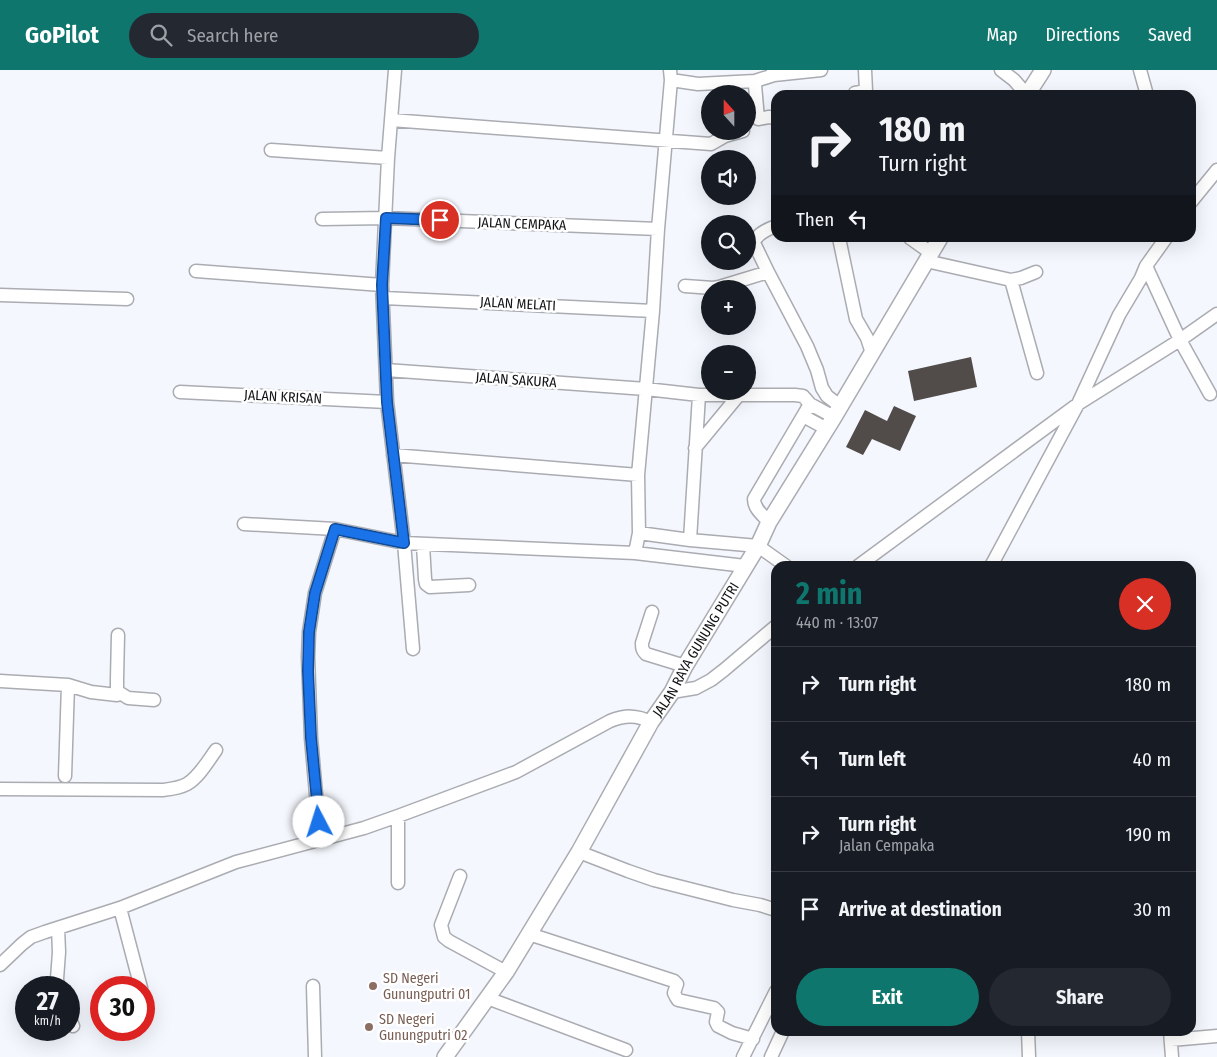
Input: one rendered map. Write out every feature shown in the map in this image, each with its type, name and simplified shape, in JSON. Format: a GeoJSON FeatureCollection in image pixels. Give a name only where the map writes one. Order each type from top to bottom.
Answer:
{"type":"FeatureCollection","features":[{"type":"Feature","properties":{"kind":"main road"},"geometry":{"type":"LineString","coordinates":[[1030,90],[1043,70]]}},
{"type":"Feature","properties":{"kind":"main road","name":"JALAN RAYA GUNUNG PUTRI"},"geometry":{"type":"LineString","coordinates":[[450,1055],[506,972],[579,852],[651,722],[672,692],[685,666],[758,546],[769,522],[938,242]]}},
{"type":"Feature","properties":{"kind":"street"},"geometry":{"type":"LineString","coordinates":[[395,70],[388,158],[383,291],[387,402],[404,543],[413,649]]}},
{"type":"Feature","properties":{"kind":"street"},"geometry":{"type":"LineString","coordinates":[[635,553],[639,533],[638,475],[653,311],[670,75],[698,84],[755,80],[774,73],[821,70]]}},
{"type":"Feature","properties":{"kind":"street"},"geometry":{"type":"LineString","coordinates":[[865,70],[866,90]]}},
{"type":"Feature","properties":{"kind":"street"},"geometry":{"type":"LineString","coordinates":[[1001,70],[1023,90]]}},
{"type":"Feature","properties":{"kind":"street"},"geometry":{"type":"LineString","coordinates":[[1140,70],[1146,90]]}},
{"type":"Feature","properties":{"kind":"street"},"geometry":{"type":"LineString","coordinates":[[755,80],[758,119],[756,124]]}},
{"type":"Feature","properties":{"kind":"street"},"geometry":{"type":"LineString","coordinates":[[758,119],[771,117]]}},
{"type":"Feature","properties":{"kind":"street"},"geometry":{"type":"LineString","coordinates":[[391,120],[711,144],[718,140]]}},
{"type":"Feature","properties":{"kind":"street"},"geometry":{"type":"LineString","coordinates":[[270,150],[388,158]]}},
{"type":"Feature","properties":{"kind":"street"},"geometry":{"type":"LineString","coordinates":[[1196,196],[1216,173]]}},
{"type":"Feature","properties":{"kind":"street","name":"JALAN CEMPAKA"},"geometry":{"type":"LineString","coordinates":[[322,219],[386,218],[658,229]]}},
{"type":"Feature","properties":{"kind":"street"},"geometry":{"type":"LineString","coordinates":[[771,229],[757,237],[754,241],[807,346],[834,417],[803,416]]}},
{"type":"Feature","properties":{"kind":"street"},"geometry":{"type":"LineString","coordinates":[[840,242],[856,319],[872,353]]}},
{"type":"Feature","properties":{"kind":"street"},"geometry":{"type":"LineString","coordinates":[[914,242],[929,257],[1012,280],[1036,272]]}},
{"type":"Feature","properties":{"kind":"street"},"geometry":{"type":"LineString","coordinates":[[994,561],[1078,404],[1119,315],[1146,266],[1163,242]]}},
{"type":"Feature","properties":{"kind":"street"},"geometry":{"type":"LineString","coordinates":[[1146,266],[1180,340],[1210,394]]}},
{"type":"Feature","properties":{"kind":"street","name":"JALAN MELATI"},"geometry":{"type":"LineString","coordinates":[[196,271],[383,291],[653,311]]}},
{"type":"Feature","properties":{"kind":"street"},"geometry":{"type":"LineString","coordinates":[[685,286],[719,287],[768,272]]}},
{"type":"Feature","properties":{"kind":"street"},"geometry":{"type":"LineString","coordinates":[[1012,280],[1037,373]]}},
{"type":"Feature","properties":{"kind":"street"},"geometry":{"type":"LineString","coordinates":[[0,295],[127,299]]}},
{"type":"Feature","properties":{"kind":"street"},"geometry":{"type":"LineString","coordinates":[[865,561],[1078,404],[1180,340],[1217,314]]}},
{"type":"Feature","properties":{"kind":"street","name":"JALAN SAKURA"},"geometry":{"type":"LineString","coordinates":[[386,370],[646,389],[699,395]]}},
{"type":"Feature","properties":{"kind":"street","name":"JALAN KRISAN"},"geometry":{"type":"LineString","coordinates":[[180,392],[387,402]]}},
{"type":"Feature","properties":{"kind":"street"},"geometry":{"type":"LineString","coordinates":[[690,540],[699,395]]}},
{"type":"Feature","properties":{"kind":"street","name":"JALAN SAKURA"},"geometry":{"type":"LineString","coordinates":[[756,396],[803,396],[810,404],[834,417]]}},
{"type":"Feature","properties":{"kind":"street"},"geometry":{"type":"LineString","coordinates":[[695,448],[735,400]]}},
{"type":"Feature","properties":{"kind":"street"},"geometry":{"type":"LineString","coordinates":[[769,522],[757,509],[754,499],[810,404]]}},
{"type":"Feature","properties":{"kind":"street"},"geometry":{"type":"LineString","coordinates":[[393,455],[638,475]]}},
{"type":"Feature","properties":{"kind":"street"},"geometry":{"type":"LineString","coordinates":[[244,524],[335,529],[423,545],[635,553],[745,566]]}},
{"type":"Feature","properties":{"kind":"street"},"geometry":{"type":"LineString","coordinates":[[320,839],[311,738],[308,666],[309,632],[315,593],[335,529]]}},
{"type":"Feature","properties":{"kind":"street"},"geometry":{"type":"LineString","coordinates":[[639,533],[758,546],[779,561]]}},
{"type":"Feature","properties":{"kind":"street"},"geometry":{"type":"LineString","coordinates":[[423,545],[426,584],[430,587],[469,585]]}},
{"type":"Feature","properties":{"kind":"street"},"geometry":{"type":"LineString","coordinates":[[652,612],[642,643],[643,651],[646,654],[685,666]]}},
{"type":"Feature","properties":{"kind":"street"},"geometry":{"type":"LineString","coordinates":[[672,692],[696,688],[711,680],[771,630]]}},
{"type":"Feature","properties":{"kind":"street"},"geometry":{"type":"LineString","coordinates":[[117,694],[118,635]]}},
{"type":"Feature","properties":{"kind":"street"},"geometry":{"type":"LineString","coordinates":[[0,681],[68,684],[91,692],[120,693],[128,698],[154,700]]}},
{"type":"Feature","properties":{"kind":"street"},"geometry":{"type":"LineString","coordinates":[[65,776],[68,684]]}},
{"type":"Feature","properties":{"kind":"street"},"geometry":{"type":"LineString","coordinates":[[0,965],[31,937],[120,908],[236,862],[364,828],[516,772],[610,721],[621,717],[633,716],[651,722]]}},
{"type":"Feature","properties":{"kind":"street"},"geometry":{"type":"LineString","coordinates":[[0,789],[163,790],[186,785],[195,778],[216,750]]}},
{"type":"Feature","properties":{"kind":"street"},"geometry":{"type":"LineString","coordinates":[[398,816],[398,883]]}},
{"type":"Feature","properties":{"kind":"street"},"geometry":{"type":"LineString","coordinates":[[579,852],[628,872],[654,880],[771,908]]}},
{"type":"Feature","properties":{"kind":"street"},"geometry":{"type":"LineString","coordinates":[[460,876],[441,925],[444,936],[449,942],[506,972]]}},
{"type":"Feature","properties":{"kind":"street"},"geometry":{"type":"LineString","coordinates":[[120,908],[138,976]]}},
{"type":"Feature","properties":{"kind":"street"},"geometry":{"type":"LineString","coordinates":[[57,976],[58,928]]}},
{"type":"Feature","properties":{"kind":"street"},"geometry":{"type":"LineString","coordinates":[[529,934],[674,981],[677,986],[674,993],[678,1000],[714,1008],[718,1012],[716,1022],[718,1026],[732,1033],[753,1039]]}},
{"type":"Feature","properties":{"kind":"street"},"geometry":{"type":"LineString","coordinates":[[313,986],[315,1057]]}},
{"type":"Feature","properties":{"kind":"street"},"geometry":{"type":"LineString","coordinates":[[487,998],[626,1050]]}},
{"type":"Feature","properties":{"kind":"street"},"geometry":{"type":"LineString","coordinates":[[743,1057],[771,1001]]}},
{"type":"Feature","properties":{"kind":"street"},"geometry":{"type":"LineString","coordinates":[[771,1057],[782,1036]]}},
{"type":"Feature","properties":{"kind":"street"},"geometry":{"type":"LineString","coordinates":[[1028,1036],[1029,1057]]}},
{"type":"Feature","properties":{"kind":"street"},"geometry":{"type":"LineString","coordinates":[[1172,1057],[1171,1036],[1217,1036]]}},
{"type":"Feature","properties":{"kind":"building"},"geometry":{"type":"Polygon","coordinates":[[[971,357],[977,387],[914,401],[908,371],[971,357]]]}},
{"type":"Feature","properties":{"kind":"building"},"geometry":{"type":"Polygon","coordinates":[[[894,406],[916,416],[900,451],[872,439],[863,455],[846,447],[865,410],[887,421],[894,406]]]}},
{"type":"Feature","properties":{"kind":"place","name":"SD Negeri Gunungputri 01"},"geometry":{"type":"Point","coordinates":[373,986]}},
{"type":"Feature","properties":{"kind":"place","name":"SD Negeri Gunungputri 02"},"geometry":{"type":"Point","coordinates":[369,1027]}},
{"type":"Feature","properties":{"kind":"route"},"geometry":{"type":"LineString","coordinates":[[319,822],[311,738],[308,657],[309,632],[315,593],[335,529],[404,543],[387,402],[382,285],[386,218],[440,220]]}}]}
